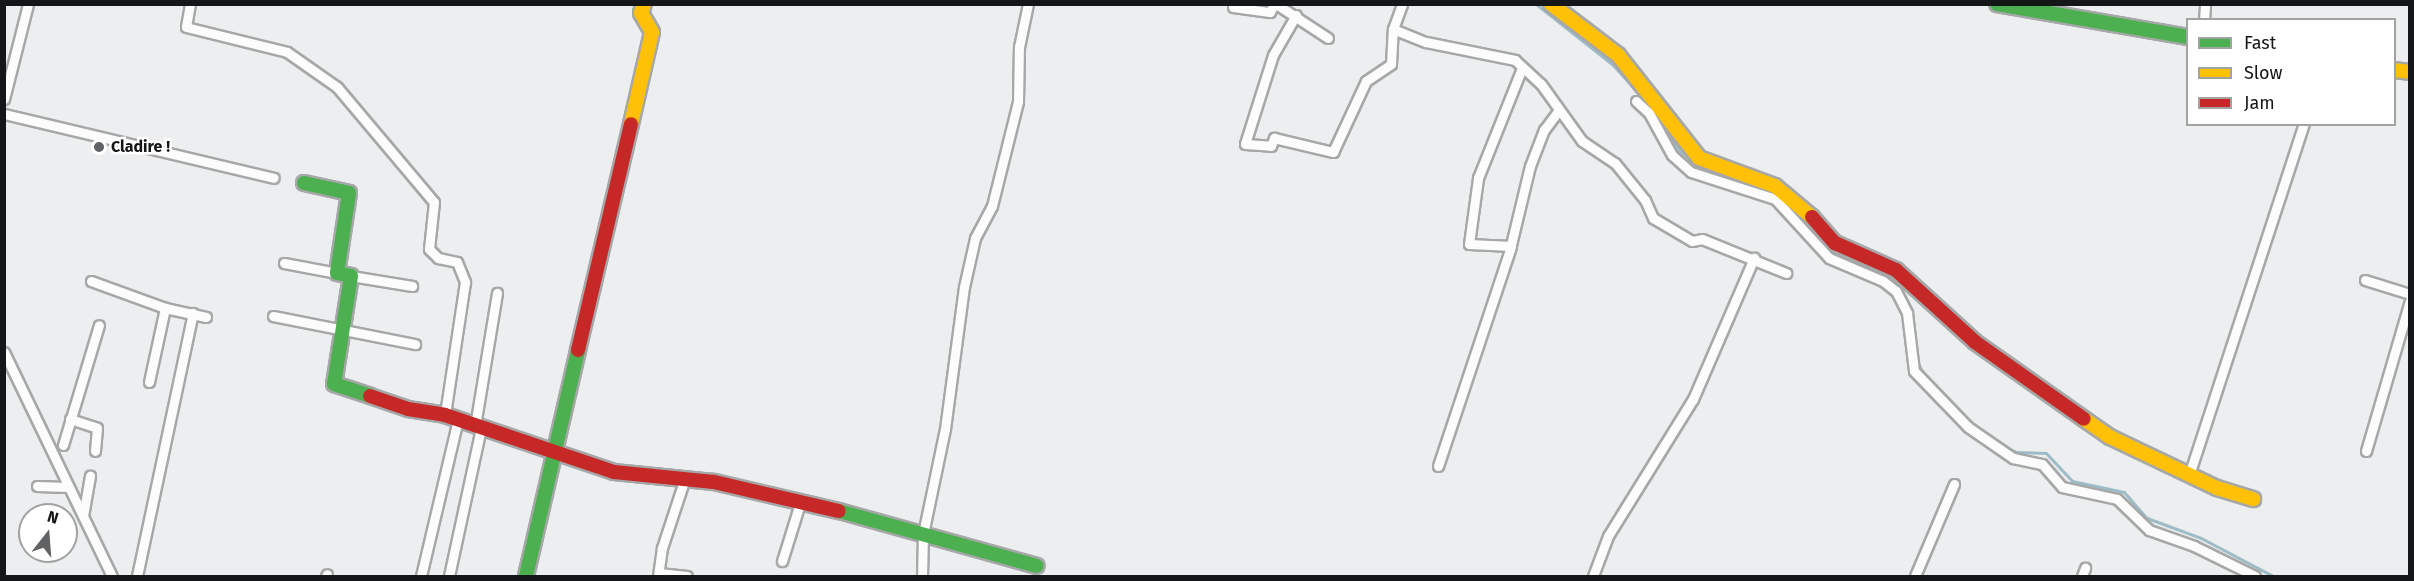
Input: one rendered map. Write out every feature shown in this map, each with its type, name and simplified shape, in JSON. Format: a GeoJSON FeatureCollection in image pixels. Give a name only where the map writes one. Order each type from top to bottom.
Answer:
{"type":"FeatureCollection","features":[{"type":"Feature","properties":{"kind":"street"},"geometry":{"type":"LineString","coordinates":[[4,99],[28,4]]}},
{"type":"Feature","properties":{"kind":"street"},"geometry":{"type":"LineString","coordinates":[[190,4],[186,27],[286,52],[337,87],[434,202],[429,249],[438,258],[457,262],[465,282],[452,417],[421,576]]}},
{"type":"Feature","properties":{"kind":"street"},"geometry":{"type":"LineString","coordinates":[[525,576],[652,32],[642,13],[644,4]]}},
{"type":"Feature","properties":{"kind":"street"},"geometry":{"type":"LineString","coordinates":[[922,576],[923,534],[945,429],[975,238],[992,206],[1018,102],[1019,47],[1028,4]]}},
{"type":"Feature","properties":{"kind":"street"},"geometry":{"type":"LineString","coordinates":[[1233,7],[1270,12],[1275,4],[1296,15],[1328,38]]}},
{"type":"Feature","properties":{"kind":"street"},"geometry":{"type":"LineString","coordinates":[[1296,15],[1273,55],[1245,144],[1271,146],[1274,138],[1333,152],[1366,81],[1390,64],[1393,29],[1402,4]]}},
{"type":"Feature","properties":{"kind":"street"},"geometry":{"type":"LineString","coordinates":[[1551,4],[1618,55],[1695,155],[1778,194],[1806,211],[1835,243],[1896,270],[1984,349],[2110,437],[2189,476],[2253,499]]}},
{"type":"Feature","properties":{"kind":"street"},"geometry":{"type":"LineString","coordinates":[[1996,4],[2186,37]]}},
{"type":"Feature","properties":{"kind":"street"},"geometry":{"type":"LineString","coordinates":[[1393,29],[1426,42],[1501,54],[1541,84],[1582,141],[1615,163],[1645,200],[1653,218],[1692,241],[1702,239],[1754,258],[1786,273]]}},
{"type":"Feature","properties":{"kind":"street"},"geometry":{"type":"LineString","coordinates":[[1511,246],[1469,244],[1478,178],[1522,68]]}},
{"type":"Feature","properties":{"kind":"street"},"geometry":{"type":"LineString","coordinates":[[1636,101],[1649,113],[1672,155],[1689,170],[1778,194],[1829,258],[1882,281],[1896,291],[1907,313],[1914,371],[1968,428],[2013,458],[2042,464],[2062,487],[2117,499],[2149,530],[2194,546],[2255,576]]}},
{"type":"Feature","properties":{"kind":"street"},"geometry":{"type":"LineString","coordinates":[[1437,466],[1511,246],[1530,166],[1544,130],[1559,110]]}},
{"type":"Feature","properties":{"kind":"street"},"geometry":{"type":"LineString","coordinates":[[4,114],[274,178]]}},
{"type":"Feature","properties":{"kind":"street"},"geometry":{"type":"LineString","coordinates":[[2189,476],[2303,126]]}},
{"type":"Feature","properties":{"kind":"street"},"geometry":{"type":"LineString","coordinates":[[1689,170],[1695,155]]}},
{"type":"Feature","properties":{"kind":"street"},"geometry":{"type":"LineString","coordinates":[[304,183],[349,193],[342,330],[334,384],[408,409],[452,417],[554,455],[614,472],[735,485],[801,500],[1036,566]]}},
{"type":"Feature","properties":{"kind":"street"},"geometry":{"type":"LineString","coordinates":[[1593,576],[1608,536],[1693,399],[1754,258]]}},
{"type":"Feature","properties":{"kind":"street"},"geometry":{"type":"LineString","coordinates":[[284,263],[412,286]]}},
{"type":"Feature","properties":{"kind":"street"},"geometry":{"type":"LineString","coordinates":[[2365,280],[2409,294]]}},
{"type":"Feature","properties":{"kind":"street"},"geometry":{"type":"LineString","coordinates":[[91,281],[165,308],[206,317]]}},
{"type":"Feature","properties":{"kind":"street"},"geometry":{"type":"LineString","coordinates":[[449,576],[478,427],[497,293]]}},
{"type":"Feature","properties":{"kind":"street"},"geometry":{"type":"LineString","coordinates":[[2366,451],[2409,300]]}},
{"type":"Feature","properties":{"kind":"street"},"geometry":{"type":"LineString","coordinates":[[149,382],[165,308]]}},
{"type":"Feature","properties":{"kind":"street"},"geometry":{"type":"LineString","coordinates":[[137,576],[193,314]]}},
{"type":"Feature","properties":{"kind":"street"},"geometry":{"type":"LineString","coordinates":[[273,316],[415,344]]}},
{"type":"Feature","properties":{"kind":"street"},"geometry":{"type":"LineString","coordinates":[[63,446],[99,325]]}},
{"type":"Feature","properties":{"kind":"street"},"geometry":{"type":"LineString","coordinates":[[4,352],[67,487],[112,576]]}},
{"type":"Feature","properties":{"kind":"street"},"geometry":{"type":"LineString","coordinates":[[70,419],[97,428],[95,451]]}},
{"type":"Feature","properties":{"kind":"street"},"geometry":{"type":"LineString","coordinates":[[83,516],[90,476]]}},
{"type":"Feature","properties":{"kind":"street"},"geometry":{"type":"LineString","coordinates":[[684,481],[658,575],[687,576]]}},
{"type":"Feature","properties":{"kind":"street"},"geometry":{"type":"LineString","coordinates":[[1915,576],[1954,484]]}},
{"type":"Feature","properties":{"kind":"street"},"geometry":{"type":"LineString","coordinates":[[37,486],[67,487]]}},
{"type":"Feature","properties":{"kind":"street"},"geometry":{"type":"LineString","coordinates":[[782,561],[801,500]]}},
{"type":"Feature","properties":{"kind":"waterway"},"geometry":{"type":"LineString","coordinates":[[1536,4],[1613,65],[1650,106],[1689,165],[1776,194]]}},
{"type":"Feature","properties":{"kind":"waterway"},"geometry":{"type":"LineString","coordinates":[[1788,204],[1826,247],[1893,280],[1909,307]]}},
{"type":"Feature","properties":{"kind":"waterway"},"geometry":{"type":"LineString","coordinates":[[1916,358],[1924,377]]}},
{"type":"Feature","properties":{"kind":"waterway"},"geometry":{"type":"LineString","coordinates":[[1965,418],[1986,434]]}},
{"type":"Feature","properties":{"kind":"waterway"},"geometry":{"type":"LineString","coordinates":[[2003,446],[2016,452],[2046,453],[2072,481],[2124,492],[2147,518],[2201,538],[2273,576]]}},
{"type":"Feature","properties":{"kind":"traffic: fast"},"geometry":{"type":"LineString","coordinates":[[1997,4],[2186,37]]}},
{"type":"Feature","properties":{"kind":"traffic: fast"},"geometry":{"type":"LineString","coordinates":[[304,183],[349,193],[337,273],[351,276],[334,384],[370,396]]}},
{"type":"Feature","properties":{"kind":"traffic: fast"},"geometry":{"type":"LineString","coordinates":[[526,576],[578,350]]}},
{"type":"Feature","properties":{"kind":"traffic: fast"},"geometry":{"type":"LineString","coordinates":[[839,511],[1037,566]]}},
{"type":"Feature","properties":{"kind":"traffic: slow"},"geometry":{"type":"LineString","coordinates":[[631,124],[652,32],[641,13],[644,4]]}},
{"type":"Feature","properties":{"kind":"traffic: slow"},"geometry":{"type":"LineString","coordinates":[[1551,4],[1618,55],[1699,158],[1775,186],[1812,217]]}},
{"type":"Feature","properties":{"kind":"traffic: slow"},"geometry":{"type":"LineString","coordinates":[[2396,70],[2410,72]]}},
{"type":"Feature","properties":{"kind":"traffic: slow"},"geometry":{"type":"LineString","coordinates":[[2084,419],[2110,437],[2217,488],[2253,499]]}},
{"type":"Feature","properties":{"kind":"traffic: jam"},"geometry":{"type":"LineString","coordinates":[[578,350],[631,124]]}},
{"type":"Feature","properties":{"kind":"traffic: jam"},"geometry":{"type":"LineString","coordinates":[[1812,217],[1835,243],[1896,270],[1975,342],[2084,419]]}},
{"type":"Feature","properties":{"kind":"traffic: jam"},"geometry":{"type":"LineString","coordinates":[[370,396],[408,409],[445,415],[614,472],[714,482],[839,511]]}},
{"type":"Feature","properties":{"kind":"place","name":"Cladire !"},"geometry":{"type":"Point","coordinates":[99,147]}}]}
